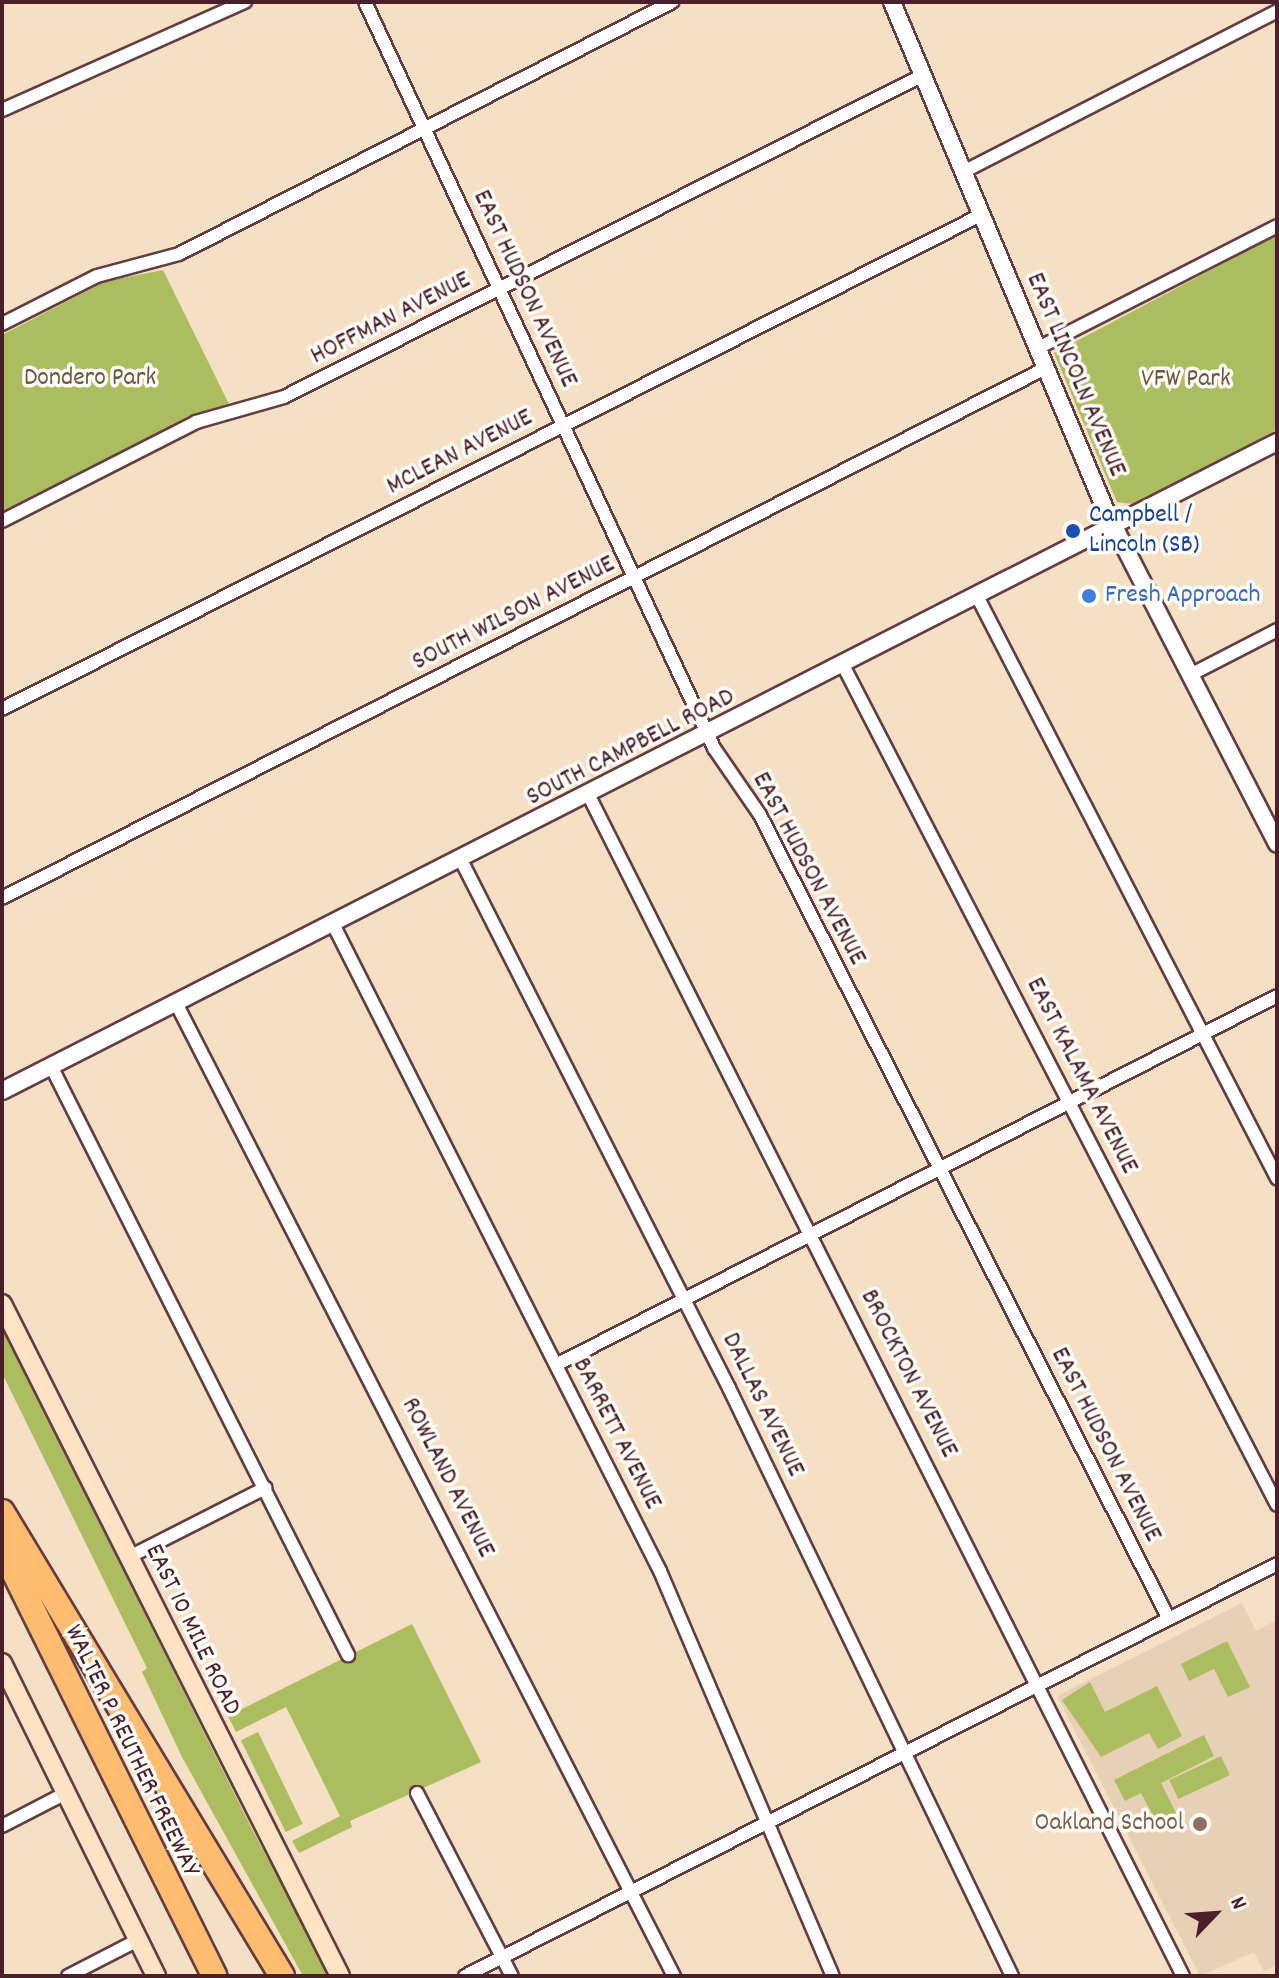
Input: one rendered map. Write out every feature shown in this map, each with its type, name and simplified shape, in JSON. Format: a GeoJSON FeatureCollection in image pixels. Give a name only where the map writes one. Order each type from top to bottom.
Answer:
{"type":"FeatureCollection","features":[{"type":"Feature","properties":{"kind":"highway"},"geometry":{"type":"LineString","coordinates":[[2,1512],[282,1976]]}},
{"type":"Feature","properties":{"kind":"highway","name":"WALTER P REUTHER FREEWAY"},"geometry":{"type":"LineString","coordinates":[[2,1548],[214,1976]]}},
{"type":"Feature","properties":{"kind":"main road","name":"EAST 10 MILE ROAD"},"geometry":{"type":"LineString","coordinates":[[2,1304],[340,1976]]}},
{"type":"Feature","properties":{"kind":"main road"},"geometry":{"type":"LineString","coordinates":[[2,1663],[156,1976]]}},
{"type":"Feature","properties":{"kind":"street"},"geometry":{"type":"LineString","coordinates":[[2,110],[245,2]]}},
{"type":"Feature","properties":{"kind":"street","name":"EAST HUDSON AVENUE"},"geometry":{"type":"LineString","coordinates":[[365,2],[708,737],[760,815],[1169,1619]]}},
{"type":"Feature","properties":{"kind":"street"},"geometry":{"type":"LineString","coordinates":[[2,324],[97,276],[179,254],[672,2]]}},
{"type":"Feature","properties":{"kind":"street","name":"EAST LINCOLN AVENUE"},"geometry":{"type":"LineString","coordinates":[[892,2],[1114,527],[1190,675],[1271,817],[1277,844]]}},
{"type":"Feature","properties":{"kind":"street"},"geometry":{"type":"LineString","coordinates":[[963,172],[1277,11]]}},
{"type":"Feature","properties":{"kind":"street","name":"HOFFMAN AVENUE"},"geometry":{"type":"LineString","coordinates":[[2,521],[196,422],[271,403],[923,75]]}},
{"type":"Feature","properties":{"kind":"street","name":"MCLEAN AVENUE"},"geometry":{"type":"LineString","coordinates":[[2,709],[981,215]]}},
{"type":"Feature","properties":{"kind":"street"},"geometry":{"type":"LineString","coordinates":[[1038,348],[1277,226]]}},
{"type":"Feature","properties":{"kind":"street","name":"SOUTH WILSON AVENUE"},"geometry":{"type":"LineString","coordinates":[[2,898],[1046,368]]}},
{"type":"Feature","properties":{"kind":"street","name":"SOUTH CAMPBELL ROAD"},"geometry":{"type":"LineString","coordinates":[[2,1091],[708,737],[1277,442]]}},
{"type":"Feature","properties":{"kind":"street"},"geometry":{"type":"LineString","coordinates":[[978,598],[1277,1178]]}},
{"type":"Feature","properties":{"kind":"street"},"geometry":{"type":"LineString","coordinates":[[1190,675],[1277,630]]}},
{"type":"Feature","properties":{"kind":"street","name":"EAST KALAMA AVENUE"},"geometry":{"type":"LineString","coordinates":[[844,667],[1277,1505]]}},
{"type":"Feature","properties":{"kind":"street","name":"BROCKTON AVENUE"},"geometry":{"type":"LineString","coordinates":[[589,796],[1183,1976]]}},
{"type":"Feature","properties":{"kind":"street","name":"DALLAS AVENUE"},"geometry":{"type":"LineString","coordinates":[[461,860],[684,1299],[1012,1976]]}},
{"type":"Feature","properties":{"kind":"street","name":"BARRETT AVENUE"},"geometry":{"type":"LineString","coordinates":[[333,924],[660,1571],[833,1976]]}},
{"type":"Feature","properties":{"kind":"street"},"geometry":{"type":"LineString","coordinates":[[556,1365],[1277,996]]}},
{"type":"Feature","properties":{"kind":"street","name":"ROWLAND AVENUE"},"geometry":{"type":"LineString","coordinates":[[176,1003],[674,1976]]}},
{"type":"Feature","properties":{"kind":"street"},"geometry":{"type":"LineString","coordinates":[[51,1066],[348,1655]]}},
{"type":"Feature","properties":{"kind":"street"},"geometry":{"type":"LineString","coordinates":[[129,1557],[265,1488]]}},
{"type":"Feature","properties":{"kind":"street"},"geometry":{"type":"LineString","coordinates":[[465,1976],[1277,1564]]}},
{"type":"Feature","properties":{"kind":"street"},"geometry":{"type":"LineString","coordinates":[[417,1793],[512,1976]]}},
{"type":"Feature","properties":{"kind":"street"},"geometry":{"type":"LineString","coordinates":[[2,1826],[64,1794]]}},
{"type":"Feature","properties":{"kind":"street"},"geometry":{"type":"LineString","coordinates":[[68,1976],[138,1940]]}},
{"type":"Feature","properties":{"kind":"shaded area","name":"Oakland School"},"geometry":{"type":"Polygon","coordinates":[[[1242,1603],[1256,1631],[1277,1620],[1277,1965],[1264,1971],[1254,1952],[1200,1976],[1057,1696],[1242,1603]]]}},
{"type":"Feature","properties":{"kind":"green space","name":"VFW Park"},"geometry":{"type":"Polygon","coordinates":[[[1277,235],[1277,430],[1133,504],[1117,502],[1054,353],[1277,235]]]}},
{"type":"Feature","properties":{"kind":"green space","name":"Dondero Park"},"geometry":{"type":"Polygon","coordinates":[[[163,270],[229,404],[2,514],[2,335],[106,281],[163,270]]]}},
{"type":"Feature","properties":{"kind":"green space"},"geometry":{"type":"Polygon","coordinates":[[[2,1327],[251,1827],[330,1976],[303,1976],[182,1757],[142,1672],[147,1668],[2,1373],[2,1327]]]}},
{"type":"Feature","properties":{"kind":"green space"},"geometry":{"type":"Polygon","coordinates":[[[412,1624],[481,1762],[350,1821],[352,1827],[299,1853],[292,1841],[340,1816],[286,1707],[236,1732],[228,1716],[412,1624]]]}},
{"type":"Feature","properties":{"kind":"green space"},"geometry":{"type":"Polygon","coordinates":[[[1227,1641],[1250,1687],[1228,1697],[1214,1669],[1189,1681],[1181,1664],[1227,1641]]]}},
{"type":"Feature","properties":{"kind":"green space"},"geometry":{"type":"Polygon","coordinates":[[[1090,1682],[1105,1712],[1157,1686],[1182,1736],[1158,1749],[1149,1733],[1101,1757],[1062,1700],[1090,1682]]]}},
{"type":"Feature","properties":{"kind":"green space"},"geometry":{"type":"Polygon","coordinates":[[[258,1732],[303,1824],[286,1832],[241,1740],[258,1732]]]}},
{"type":"Feature","properties":{"kind":"green space"},"geometry":{"type":"Polygon","coordinates":[[[1204,1735],[1214,1756],[1161,1783],[1176,1813],[1157,1823],[1141,1793],[1125,1801],[1114,1780],[1204,1735]]]}},
{"type":"Feature","properties":{"kind":"green space"},"geometry":{"type":"Polygon","coordinates":[[[1221,1756],[1230,1775],[1178,1799],[1169,1780],[1221,1756]]]}},
{"type":"Feature","properties":{"kind":"place","name":"Campbell / Lincoln (SB)"},"geometry":{"type":"Point","coordinates":[1073,531]}},
{"type":"Feature","properties":{"kind":"place","name":"Fresh Approach"},"geometry":{"type":"Point","coordinates":[1089,596]}},
{"type":"Feature","properties":{"kind":"place","name":"Oakland School"},"geometry":{"type":"Point","coordinates":[1200,1824]}}]}
